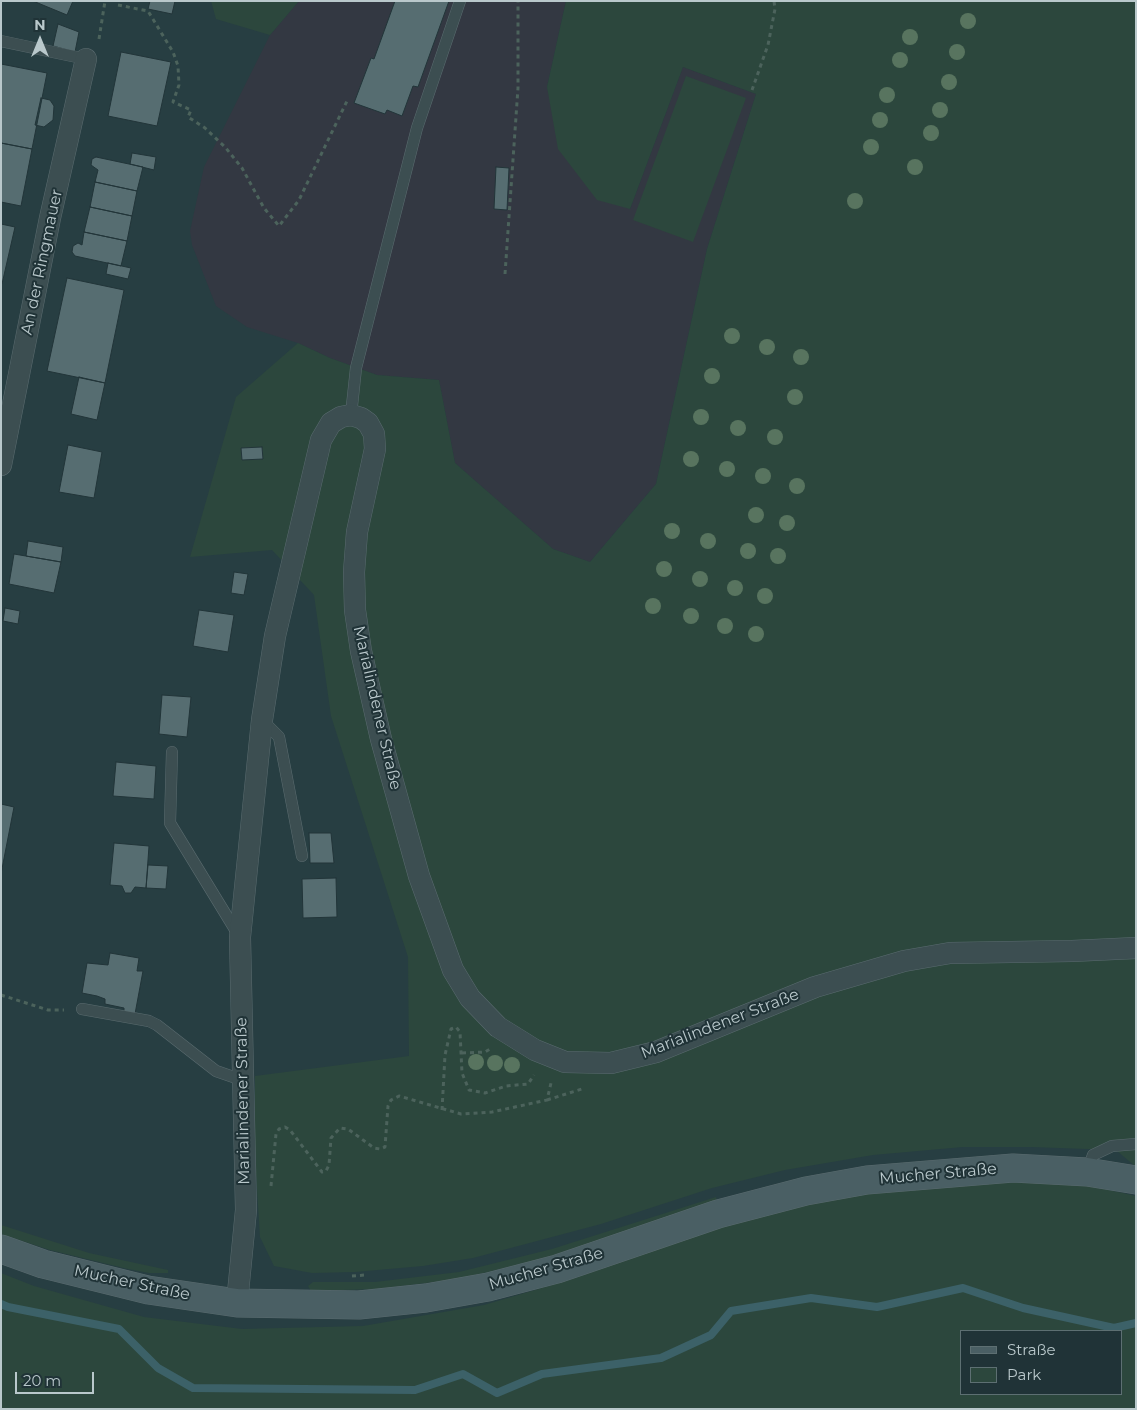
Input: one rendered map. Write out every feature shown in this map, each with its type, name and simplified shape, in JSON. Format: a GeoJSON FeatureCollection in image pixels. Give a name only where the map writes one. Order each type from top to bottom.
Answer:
{"type":"FeatureCollection","features":[{"type":"Feature","properties":{"kind":"main road","name":"Mucher Straße"},"geometry":{"type":"LineString","coordinates":[[1,1249],[44,1264],[148,1290],[237,1303],[359,1305],[426,1298],[488,1287],[557,1269],[718,1214],[806,1191],[867,1180],[1005,1168],[1087,1172],[1136,1180]]}},
{"type":"Feature","properties":{"kind":"street","name":"An der Ringmauer"},"geometry":{"type":"LineString","coordinates":[[1,465],[6,416],[86,58]]}},
{"type":"Feature","properties":{"kind":"street","name":"Marialindener Straße"},"geometry":{"type":"LineString","coordinates":[[237,1303],[246,1210],[240,937],[262,720],[275,636],[321,440],[331,423],[341,417],[351,415],[368,423],[374,434],[375,449],[357,532],[354,572],[357,626],[381,739],[419,876],[454,970],[470,998],[498,1027],[561,1068],[612,1063],[656,1052],[815,987],[904,960],[950,953],[1136,948]]}},
{"type":"Feature","properties":{"kind":"lane"},"geometry":{"type":"LineString","coordinates":[[351,415],[356,368],[416,128],[460,1]]}},
{"type":"Feature","properties":{"kind":"lane"},"geometry":{"type":"LineString","coordinates":[[1,41],[86,58]]}},
{"type":"Feature","properties":{"kind":"lane"},"geometry":{"type":"LineString","coordinates":[[262,720],[279,737],[302,856]]}},
{"type":"Feature","properties":{"kind":"lane"},"geometry":{"type":"LineString","coordinates":[[172,752],[170,823],[240,937]]}},
{"type":"Feature","properties":{"kind":"lane"},"geometry":{"type":"LineString","coordinates":[[82,1009],[149,1021],[158,1025],[216,1071],[242,1080]]}},
{"type":"Feature","properties":{"kind":"lane"},"geometry":{"type":"LineString","coordinates":[[1087,1172],[1093,1155],[1112,1146],[1136,1144]]}},
{"type":"Feature","properties":{"kind":"path"},"geometry":{"type":"LineString","coordinates":[[86,58],[100,38],[105,1]]}},
{"type":"Feature","properties":{"kind":"path"},"geometry":{"type":"LineString","coordinates":[[506,274],[518,88],[518,1]]}},
{"type":"Feature","properties":{"kind":"path"},"geometry":{"type":"LineString","coordinates":[[752,90],[768,45],[775,9],[774,1]]}},
{"type":"Feature","properties":{"kind":"path"},"geometry":{"type":"LineString","coordinates":[[118,5],[148,12],[173,52],[178,66],[179,85],[173,102],[191,110],[188,117],[205,128],[225,147],[242,168],[264,208],[280,226],[299,200],[347,101]]}},
{"type":"Feature","properties":{"kind":"path"},"geometry":{"type":"LineString","coordinates":[[1,995],[48,1010],[82,1009]]}},
{"type":"Feature","properties":{"kind":"path"},"geometry":{"type":"LineString","coordinates":[[442,1110],[445,1055],[451,1029],[456,1027],[460,1032],[462,1073],[469,1090],[485,1093],[506,1086],[528,1084],[540,1067],[561,1068]]}},
{"type":"Feature","properties":{"kind":"path"},"geometry":{"type":"LineString","coordinates":[[246,1210],[268,1193],[272,1184],[275,1140],[279,1129],[285,1126],[322,1172],[326,1171],[329,1165],[332,1138],[340,1128],[348,1129],[374,1148],[380,1149],[385,1147],[388,1106],[391,1100],[399,1096],[461,1114],[492,1112],[547,1100],[549,1085],[561,1068]]}},
{"type":"Feature","properties":{"kind":"shaded area"},"geometry":{"type":"Polygon","coordinates":[[[299,1],[566,1],[547,87],[630,209],[683,67],[756,94],[707,249],[656,484],[590,562],[553,549],[455,463],[439,380],[377,375],[330,358],[298,343],[247,327],[216,306],[192,245],[190,231],[204,167],[270,35],[299,1]]]}},
{"type":"Feature","properties":{"kind":"green space"},"geometry":{"type":"Polygon","coordinates":[[[211,1],[299,1],[270,35],[216,19],[211,1]]]}},
{"type":"Feature","properties":{"kind":"green space"},"geometry":{"type":"Polygon","coordinates":[[[566,1],[1136,1],[1136,1167],[1116,1150],[963,1147],[873,1155],[785,1170],[712,1188],[601,1224],[473,1258],[423,1266],[355,1272],[312,1273],[274,1266],[260,1237],[255,1157],[255,1076],[409,1056],[408,957],[331,716],[314,595],[272,550],[190,557],[236,397],[298,343],[330,358],[377,375],[439,380],[455,463],[553,549],[590,562],[656,484],[707,249],[756,94],[683,67],[630,209],[597,200],[558,149],[547,87],[566,1]]]}},
{"type":"Feature","properties":{"kind":"green space"},"geometry":{"type":"Polygon","coordinates":[[[686,76],[746,98],[693,242],[633,220],[686,76]]]}},
{"type":"Feature","properties":{"kind":"green space"},"geometry":{"type":"Polygon","coordinates":[[[1072,1182],[1136,1196],[1136,1409],[1,1409],[1,1273],[34,1286],[144,1317],[242,1329],[363,1326],[484,1305],[569,1280],[707,1231],[773,1211],[847,1196],[980,1183],[1072,1182]]]}},
{"type":"Feature","properties":{"kind":"green space"},"geometry":{"type":"Polygon","coordinates":[[[716,1197],[717,1201],[554,1256],[459,1279],[376,1289],[311,1291],[308,1286],[313,1282],[375,1282],[459,1272],[552,1249],[716,1197]]]}},
{"type":"Feature","properties":{"kind":"green space"},"geometry":{"type":"Polygon","coordinates":[[[1,1225],[89,1253],[168,1270],[168,1273],[149,1273],[128,1269],[50,1250],[1,1234],[1,1225]]]}},
{"type":"Feature","properties":{"kind":"building"},"geometry":{"type":"Polygon","coordinates":[[[33,1],[73,1],[67,15],[33,1]]]}},
{"type":"Feature","properties":{"kind":"building"},"geometry":{"type":"Polygon","coordinates":[[[150,1],[175,1],[172,14],[148,9],[150,1]]]}},
{"type":"Feature","properties":{"kind":"building"},"geometry":{"type":"Polygon","coordinates":[[[395,1],[449,1],[418,87],[413,86],[402,116],[387,110],[385,114],[354,103],[371,58],[374,59],[395,1]]]}},
{"type":"Feature","properties":{"kind":"building"},"geometry":{"type":"Polygon","coordinates":[[[58,24],[79,32],[75,52],[53,46],[58,24]]]}},
{"type":"Feature","properties":{"kind":"building"},"geometry":{"type":"Polygon","coordinates":[[[121,52],[171,62],[157,126],[108,116],[121,52]]]}},
{"type":"Feature","properties":{"kind":"building"},"geometry":{"type":"Polygon","coordinates":[[[1,64],[47,73],[32,149],[1,143],[1,64]]]}},
{"type":"Feature","properties":{"kind":"building"},"geometry":{"type":"Polygon","coordinates":[[[41,98],[50,100],[54,106],[53,120],[44,127],[35,125],[41,98]]]}},
{"type":"Feature","properties":{"kind":"building"},"geometry":{"type":"Polygon","coordinates":[[[1,143],[32,149],[21,206],[1,202],[1,143]]]}},
{"type":"Feature","properties":{"kind":"building"},"geometry":{"type":"Polygon","coordinates":[[[132,153],[156,157],[154,170],[130,164],[132,153]]]}},
{"type":"Feature","properties":{"kind":"building"},"geometry":{"type":"Polygon","coordinates":[[[96,157],[143,167],[137,191],[95,182],[98,170],[91,165],[92,159],[96,157]]]}},
{"type":"Feature","properties":{"kind":"building"},"geometry":{"type":"Polygon","coordinates":[[[496,167],[509,168],[507,210],[494,209],[496,167]]]}},
{"type":"Feature","properties":{"kind":"building"},"geometry":{"type":"Polygon","coordinates":[[[95,182],[137,191],[132,216],[90,207],[95,182]]]}},
{"type":"Feature","properties":{"kind":"building"},"geometry":{"type":"Polygon","coordinates":[[[90,207],[132,216],[127,241],[84,232],[90,207]]]}},
{"type":"Feature","properties":{"kind":"building"},"geometry":{"type":"Polygon","coordinates":[[[1,224],[15,227],[2,284],[1,284],[1,224]]]}},
{"type":"Feature","properties":{"kind":"building"},"geometry":{"type":"Polygon","coordinates":[[[84,232],[127,241],[121,266],[75,256],[72,252],[73,246],[78,243],[82,245],[84,232]]]}},
{"type":"Feature","properties":{"kind":"building"},"geometry":{"type":"Polygon","coordinates":[[[108,263],[131,268],[128,279],[106,274],[108,263]]]}},
{"type":"Feature","properties":{"kind":"building"},"geometry":{"type":"Polygon","coordinates":[[[67,278],[124,290],[105,383],[47,371],[67,278]]]}},
{"type":"Feature","properties":{"kind":"building"},"geometry":{"type":"Polygon","coordinates":[[[79,377],[105,383],[97,420],[71,414],[79,377]]]}},
{"type":"Feature","properties":{"kind":"building"},"geometry":{"type":"Polygon","coordinates":[[[68,445],[102,452],[94,498],[59,492],[68,445]]]}},
{"type":"Feature","properties":{"kind":"building"},"geometry":{"type":"Polygon","coordinates":[[[262,447],[263,459],[242,460],[241,448],[262,447]]]}},
{"type":"Feature","properties":{"kind":"building"},"geometry":{"type":"Polygon","coordinates":[[[28,541],[63,547],[61,562],[26,556],[28,541]]]}},
{"type":"Feature","properties":{"kind":"building"},"geometry":{"type":"Polygon","coordinates":[[[14,554],[61,562],[54,593],[9,584],[14,554]]]}},
{"type":"Feature","properties":{"kind":"building"},"geometry":{"type":"Polygon","coordinates":[[[234,572],[248,574],[244,595],[231,593],[234,572]]]}},
{"type":"Feature","properties":{"kind":"building"},"geometry":{"type":"Polygon","coordinates":[[[5,608],[20,611],[18,624],[3,621],[5,608]]]}},
{"type":"Feature","properties":{"kind":"building"},"geometry":{"type":"Polygon","coordinates":[[[199,610],[234,615],[228,652],[193,646],[199,610]]]}},
{"type":"Feature","properties":{"kind":"building"},"geometry":{"type":"Polygon","coordinates":[[[162,695],[191,697],[187,737],[159,734],[162,695]]]}},
{"type":"Feature","properties":{"kind":"building"},"geometry":{"type":"Polygon","coordinates":[[[116,762],[156,766],[154,799],[113,796],[116,762]]]}},
{"type":"Feature","properties":{"kind":"building"},"geometry":{"type":"Polygon","coordinates":[[[1,804],[14,807],[1,874],[1,804]]]}},
{"type":"Feature","properties":{"kind":"building"},"geometry":{"type":"Polygon","coordinates":[[[309,833],[331,833],[334,863],[310,863],[309,833]]]}},
{"type":"Feature","properties":{"kind":"building"},"geometry":{"type":"Polygon","coordinates":[[[114,843],[149,846],[146,888],[135,887],[131,893],[125,893],[122,886],[110,885],[114,843]]]}},
{"type":"Feature","properties":{"kind":"building"},"geometry":{"type":"Polygon","coordinates":[[[148,865],[168,866],[166,889],[146,888],[148,865]]]}},
{"type":"Feature","properties":{"kind":"building"},"geometry":{"type":"Polygon","coordinates":[[[336,878],[337,917],[303,918],[302,879],[336,878]]]}},
{"type":"Feature","properties":{"kind":"building"},"geometry":{"type":"Polygon","coordinates":[[[110,953],[139,958],[137,971],[143,971],[135,1014],[124,1012],[124,1008],[105,1004],[105,999],[82,993],[87,963],[108,965],[110,953]]]}},
{"type":"Feature","properties":{"kind":"waterway"},"geometry":{"type":"LineString","coordinates":[[1,1304],[119,1329],[158,1368],[193,1388],[415,1390],[463,1374],[497,1393],[542,1374],[661,1358],[711,1335],[731,1311],[811,1298],[877,1307],[963,1288],[1023,1308],[1114,1328],[1136,1323]]}}]}
